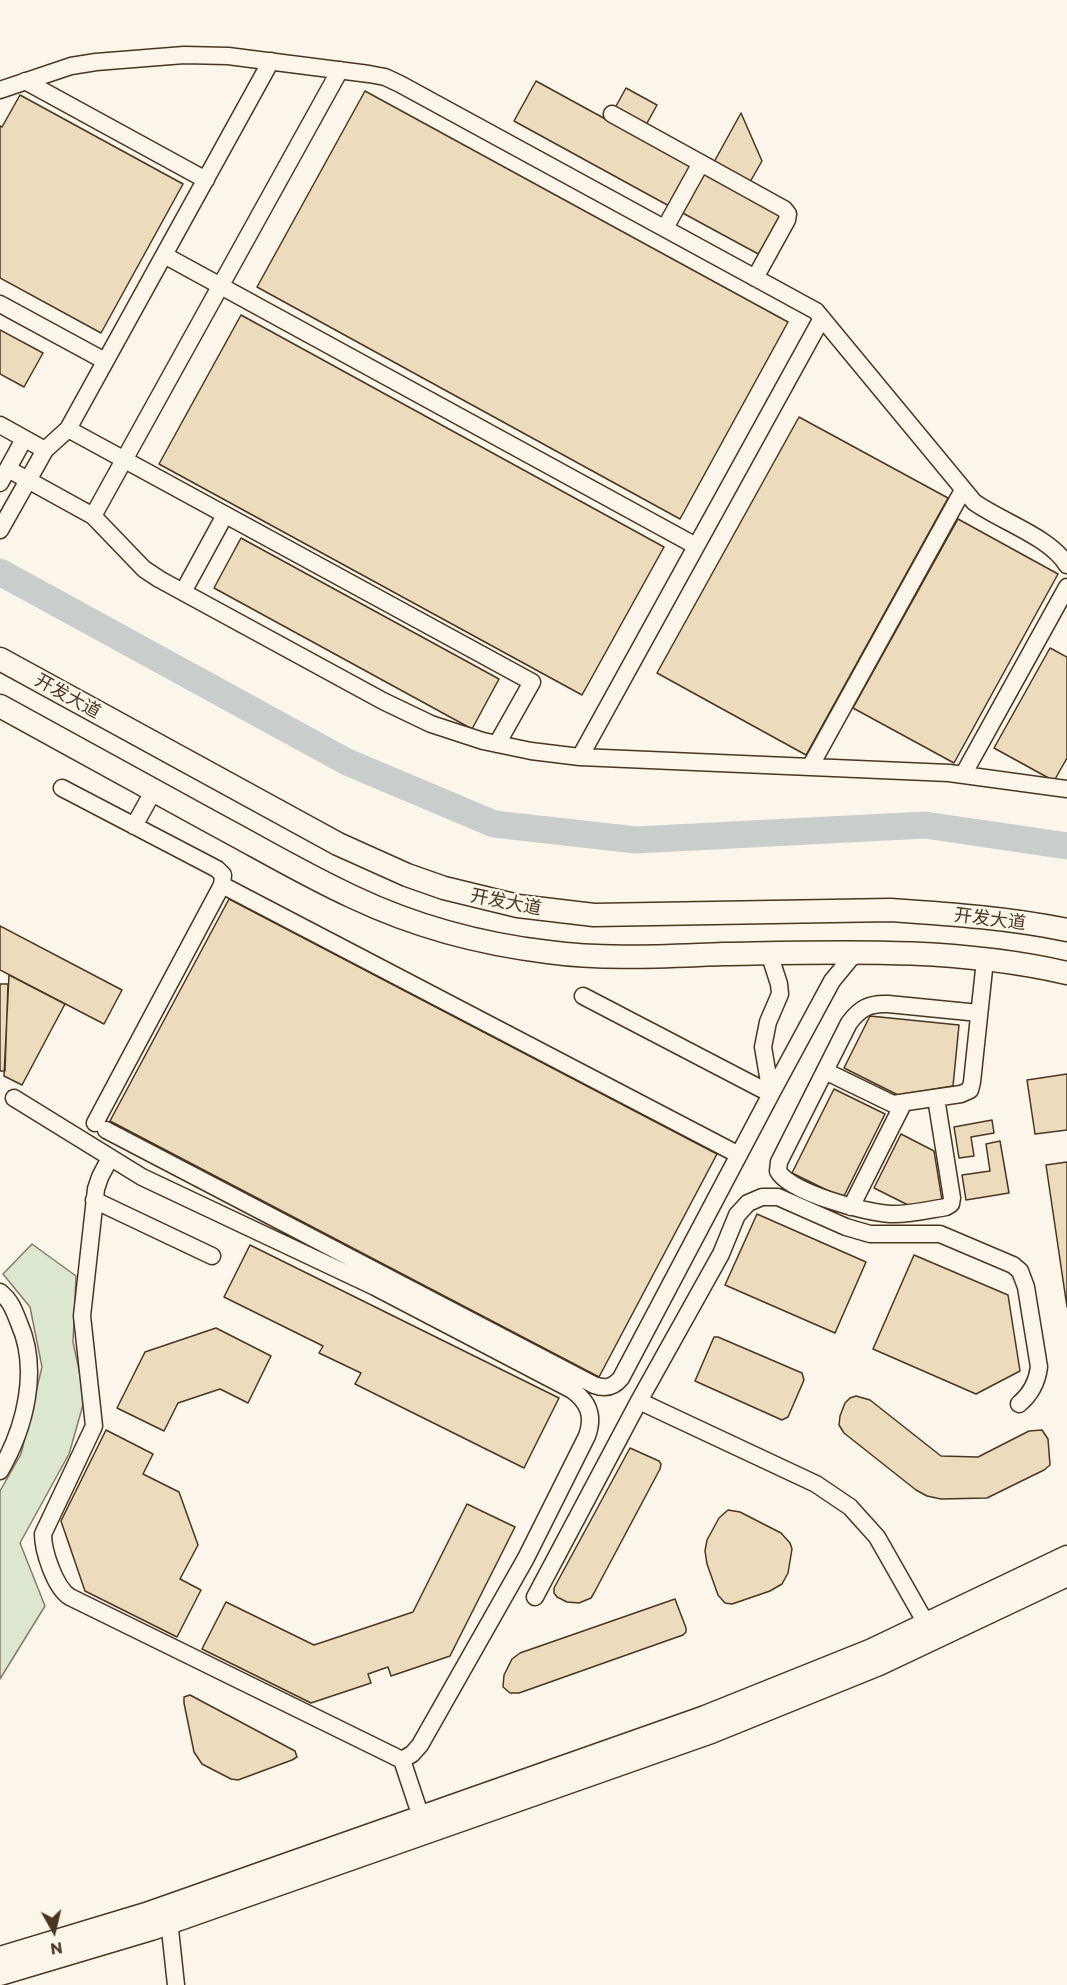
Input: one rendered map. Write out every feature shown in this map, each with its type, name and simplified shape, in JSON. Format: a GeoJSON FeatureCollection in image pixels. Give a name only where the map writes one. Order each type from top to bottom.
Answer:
{"type":"FeatureCollection","features":[{"type":"Feature","properties":{"kind":"main road","name":"开发大道"},"geometry":{"type":"LineString","coordinates":[[0,659],[338,844],[408,875],[481,898],[518,906],[594,915],[891,910],[1020,922],[1067,930]]}},
{"type":"Feature","properties":{"kind":"main road"},"geometry":{"type":"LineString","coordinates":[[0,706],[355,898],[431,927],[471,938],[531,950],[592,956],[860,951],[931,954],[1067,973]]}},
{"type":"Feature","properties":{"kind":"main road"},"geometry":{"type":"LineString","coordinates":[[931,1632],[1067,1557]]}},
{"type":"Feature","properties":{"kind":"main road"},"geometry":{"type":"LineString","coordinates":[[0,1974],[79,1952],[168,1915],[424,1825],[817,1673],[931,1632],[1067,1575]]}},
{"type":"Feature","properties":{"kind":"main road"},"geometry":{"type":"LineString","coordinates":[[0,1958],[74,1937],[168,1915]]}},
{"type":"Feature","properties":{"kind":"street"},"geometry":{"type":"LineString","coordinates":[[0,90],[71,66],[184,55],[228,56],[385,77],[808,306],[822,318],[974,502],[989,513],[1050,546],[1060,554],[1067,565]]}},
{"type":"Feature","properties":{"kind":"street"},"geometry":{"type":"LineString","coordinates":[[0,530],[45,450],[68,429],[271,62]]}},
{"type":"Feature","properties":{"kind":"street"},"geometry":{"type":"LineString","coordinates":[[93,516],[340,70]]}},
{"type":"Feature","properties":{"kind":"street"},"geometry":{"type":"LineString","coordinates":[[25,81],[206,180]]}},
{"type":"Feature","properties":{"kind":"street"},"geometry":{"type":"LineString","coordinates":[[612,114],[784,209],[788,214],[787,220],[755,278]]}},
{"type":"Feature","properties":{"kind":"street"},"geometry":{"type":"LineString","coordinates":[[664,228],[701,163]]}},
{"type":"Feature","properties":{"kind":"street"},"geometry":{"type":"LineString","coordinates":[[164,255],[696,546]]}},
{"type":"Feature","properties":{"kind":"street"},"geometry":{"type":"LineString","coordinates":[[0,304],[105,361]]}},
{"type":"Feature","properties":{"kind":"street"},"geometry":{"type":"LineString","coordinates":[[579,757],[822,318]]}},
{"type":"Feature","properties":{"kind":"street"},"geometry":{"type":"LineString","coordinates":[[0,425],[45,450]]}},
{"type":"Feature","properties":{"kind":"street"},"geometry":{"type":"LineString","coordinates":[[68,429],[531,682],[497,744]]}},
{"type":"Feature","properties":{"kind":"street"},"geometry":{"type":"LineString","coordinates":[[24,439],[4,476],[28,480],[93,516],[144,569],[183,592],[402,711],[431,724],[497,744],[579,757],[963,775],[1066,787]]}},
{"type":"Feature","properties":{"kind":"street"},"geometry":{"type":"LineString","coordinates":[[810,767],[963,490]]}},
{"type":"Feature","properties":{"kind":"street"},"geometry":{"type":"LineString","coordinates":[[183,592],[225,515]]}},
{"type":"Feature","properties":{"kind":"street"},"geometry":{"type":"LineString","coordinates":[[963,775],[1067,587]]}},
{"type":"Feature","properties":{"kind":"street"},"geometry":{"type":"LineString","coordinates":[[62,788],[217,869],[223,875],[222,885],[101,1126],[601,1387],[610,1387],[621,1378],[832,981],[850,959],[860,951]]}},
{"type":"Feature","properties":{"kind":"street"},"geometry":{"type":"LineString","coordinates":[[134,826],[154,790]]}},
{"type":"Feature","properties":{"kind":"street"},"geometry":{"type":"LineString","coordinates":[[222,885],[739,1155]]}},
{"type":"Feature","properties":{"kind":"street"},"geometry":{"type":"LineString","coordinates":[[769,953],[780,994],[768,1022],[763,1047],[771,1094]]}},
{"type":"Feature","properties":{"kind":"street"},"geometry":{"type":"LineString","coordinates":[[825,1071],[884,1101],[903,1104],[961,1094],[970,1090],[985,960]]}},
{"type":"Feature","properties":{"kind":"street"},"geometry":{"type":"LineString","coordinates":[[583,996],[771,1094]]}},
{"type":"Feature","properties":{"kind":"street"},"geometry":{"type":"LineString","coordinates":[[936,1098],[952,1198],[951,1204],[946,1207],[891,1215],[851,1207],[821,1198],[784,1179],[778,1172],[779,1162],[849,1023],[864,1006],[888,1004],[979,1013]]}},
{"type":"Feature","properties":{"kind":"street"},"geometry":{"type":"LineString","coordinates":[[14,1098],[110,1158],[172,1192],[375,1287],[572,1390],[580,1396],[588,1408],[591,1422],[587,1436],[526,1558],[420,1745],[402,1760]]}},
{"type":"Feature","properties":{"kind":"street"},"geometry":{"type":"LineString","coordinates":[[851,1207],[903,1104]]}},
{"type":"Feature","properties":{"kind":"street"},"geometry":{"type":"LineString","coordinates":[[110,1158],[100,1177],[94,1200],[82,1316],[94,1426],[43,1534],[58,1586],[70,1597],[402,1760],[424,1825]]}},
{"type":"Feature","properties":{"kind":"street"},"geometry":{"type":"LineString","coordinates":[[535,1597],[639,1401],[721,1254],[740,1210],[757,1198],[773,1196],[846,1227],[870,1234],[940,1234],[1013,1265],[1020,1271],[1026,1287],[1039,1367],[1031,1392],[1019,1404]]}},
{"type":"Feature","properties":{"kind":"street"},"geometry":{"type":"LineString","coordinates":[[94,1200],[213,1256]]}},
{"type":"Feature","properties":{"kind":"street"},"geometry":{"type":"LineString","coordinates":[[0,1292],[10,1300],[26,1337],[30,1369],[27,1403],[7,1459],[0,1471]]}},
{"type":"Feature","properties":{"kind":"street"},"geometry":{"type":"LineString","coordinates":[[639,1401],[807,1479],[834,1494],[850,1507],[877,1537],[931,1632]]}},
{"type":"Feature","properties":{"kind":"street"},"geometry":{"type":"LineString","coordinates":[[168,1915],[176,1985]]}},
{"type":"Feature","properties":{"kind":"green space"},"geometry":{"type":"Polygon","coordinates":[[[32,1244],[76,1276],[73,1342],[85,1398],[69,1454],[20,1543],[45,1606],[0,1679],[0,1491],[21,1454],[42,1367],[30,1307],[3,1274],[32,1244]]]}},
{"type":"Feature","properties":{"kind":"building"},"geometry":{"type":"Polygon","coordinates":[[[536,81],[693,167],[671,207],[514,121],[536,81]]]}},
{"type":"Feature","properties":{"kind":"building"},"geometry":{"type":"Polygon","coordinates":[[[626,88],[657,105],[646,125],[615,108],[626,88]]]}},
{"type":"Feature","properties":{"kind":"building"},"geometry":{"type":"Polygon","coordinates":[[[365,91],[788,322],[680,519],[257,287],[365,91]]]}},
{"type":"Feature","properties":{"kind":"building"},"geometry":{"type":"Polygon","coordinates":[[[20,95],[183,184],[101,333],[0,278],[0,126],[2,127],[20,95]]]}},
{"type":"Feature","properties":{"kind":"building"},"geometry":{"type":"Polygon","coordinates":[[[741,113],[762,161],[750,182],[714,162],[741,113]]]}},
{"type":"Feature","properties":{"kind":"building"},"geometry":{"type":"Polygon","coordinates":[[[701,171],[784,216],[762,256],[679,211],[701,171]]]}},
{"type":"Feature","properties":{"kind":"building"},"geometry":{"type":"Polygon","coordinates":[[[241,315],[664,547],[582,695],[159,464],[241,315]]]}},
{"type":"Feature","properties":{"kind":"building"},"geometry":{"type":"Polygon","coordinates":[[[0,330],[43,353],[24,387],[0,374],[0,330]]]}},
{"type":"Feature","properties":{"kind":"building"},"geometry":{"type":"Polygon","coordinates":[[[799,417],[948,498],[806,755],[657,673],[799,417]]]}},
{"type":"Feature","properties":{"kind":"building"},"geometry":{"type":"Polygon","coordinates":[[[958,519],[1058,574],[954,763],[853,708],[958,519]]]}},
{"type":"Feature","properties":{"kind":"building"},"geometry":{"type":"Polygon","coordinates":[[[241,538],[499,679],[472,729],[214,588],[241,538]]]}},
{"type":"Feature","properties":{"kind":"building"},"geometry":{"type":"Polygon","coordinates":[[[1050,648],[1067,657],[1067,758],[1054,781],[994,748],[1050,648]]]}},
{"type":"Feature","properties":{"kind":"building"},"geometry":{"type":"Polygon","coordinates":[[[229,899],[717,1154],[599,1377],[110,1121],[229,899]]]}},
{"type":"Feature","properties":{"kind":"building"},"geometry":{"type":"Polygon","coordinates":[[[0,926],[122,990],[104,1024],[0,970],[0,926]]]}},
{"type":"Feature","properties":{"kind":"building"},"geometry":{"type":"Polygon","coordinates":[[[9,975],[65,1004],[22,1085],[4,1076],[9,975]]]}},
{"type":"Feature","properties":{"kind":"building"},"geometry":{"type":"Polygon","coordinates":[[[0,984],[8,984],[5,1071],[0,1071],[0,984]]]}},
{"type":"Feature","properties":{"kind":"building"},"geometry":{"type":"Polygon","coordinates":[[[870,1016],[959,1025],[953,1086],[898,1095],[844,1068],[870,1016]]]}},
{"type":"Feature","properties":{"kind":"building"},"geometry":{"type":"Polygon","coordinates":[[[1067,1074],[1067,1130],[1035,1134],[1027,1080],[1067,1074]]]}},
{"type":"Feature","properties":{"kind":"building"},"geometry":{"type":"Polygon","coordinates":[[[834,1089],[885,1114],[843,1198],[792,1173],[834,1089]]]}},
{"type":"Feature","properties":{"kind":"building"},"geometry":{"type":"Polygon","coordinates":[[[992,1120],[994,1133],[971,1137],[974,1156],[959,1158],[954,1127],[992,1120]]]}},
{"type":"Feature","properties":{"kind":"building"},"geometry":{"type":"Polygon","coordinates":[[[901,1134],[934,1151],[942,1200],[910,1206],[874,1188],[901,1134]]]}},
{"type":"Feature","properties":{"kind":"building"},"geometry":{"type":"Polygon","coordinates":[[[1000,1141],[1009,1193],[966,1200],[962,1175],[990,1171],[986,1144],[1000,1141]]]}},
{"type":"Feature","properties":{"kind":"building"},"geometry":{"type":"Polygon","coordinates":[[[1067,1162],[1067,1307],[1046,1165],[1067,1162]]]}},
{"type":"Feature","properties":{"kind":"building"},"geometry":{"type":"Polygon","coordinates":[[[757,1214],[866,1262],[835,1333],[725,1285],[757,1214]]]}},
{"type":"Feature","properties":{"kind":"building"},"geometry":{"type":"Polygon","coordinates":[[[250,1245],[559,1398],[524,1468],[355,1384],[361,1373],[319,1353],[323,1346],[224,1297],[250,1245]]]}},
{"type":"Feature","properties":{"kind":"building"},"geometry":{"type":"Polygon","coordinates":[[[914,1255],[1008,1295],[1020,1371],[976,1394],[873,1349],[914,1255]]]}},
{"type":"Feature","properties":{"kind":"building"},"geometry":{"type":"Polygon","coordinates":[[[216,1328],[271,1356],[248,1403],[220,1389],[178,1403],[164,1431],[117,1408],[145,1352],[216,1328]]]}},
{"type":"Feature","properties":{"kind":"building"},"geometry":{"type":"Polygon","coordinates":[[[714,1337],[802,1373],[804,1380],[788,1417],[782,1420],[695,1381],[714,1337]]]}},
{"type":"Feature","properties":{"kind":"building"},"geometry":{"type":"Polygon","coordinates":[[[856,1396],[870,1400],[941,1456],[978,1457],[1029,1431],[1042,1430],[1048,1439],[1050,1465],[987,1498],[941,1499],[927,1496],[916,1490],[844,1433],[839,1425],[840,1416],[845,1403],[856,1396]]]}},
{"type":"Feature","properties":{"kind":"building"},"geometry":{"type":"Polygon","coordinates":[[[106,1430],[153,1454],[143,1474],[179,1492],[198,1545],[180,1579],[201,1590],[177,1637],[85,1591],[61,1521],[106,1430]]]}},
{"type":"Feature","properties":{"kind":"building"},"geometry":{"type":"Polygon","coordinates":[[[630,1448],[659,1461],[660,1469],[591,1598],[579,1603],[567,1602],[557,1597],[554,1588],[630,1448]]]}},
{"type":"Feature","properties":{"kind":"building"},"geometry":{"type":"Polygon","coordinates":[[[467,1504],[515,1527],[450,1656],[391,1676],[388,1667],[368,1674],[371,1683],[311,1703],[202,1649],[226,1602],[314,1645],[413,1612],[467,1504]]]}},
{"type":"Feature","properties":{"kind":"building"},"geometry":{"type":"Polygon","coordinates":[[[728,1510],[740,1512],[781,1533],[792,1549],[788,1573],[782,1584],[770,1591],[732,1604],[725,1603],[718,1595],[705,1551],[707,1540],[719,1518],[728,1510]]]}},
{"type":"Feature","properties":{"kind":"building"},"geometry":{"type":"Polygon","coordinates":[[[675,1599],[686,1628],[683,1635],[519,1693],[510,1693],[503,1687],[504,1675],[512,1659],[520,1653],[675,1599]]]}},
{"type":"Feature","properties":{"kind":"building"},"geometry":{"type":"Polygon","coordinates":[[[190,1695],[295,1751],[297,1757],[238,1780],[231,1779],[202,1764],[194,1752],[184,1703],[184,1697],[190,1695]]]}},
{"type":"Feature","properties":{"kind":"waterway"},"geometry":{"type":"LineString","coordinates":[[0,572],[347,762],[494,824],[636,840],[925,825],[1067,846]]}}]}
